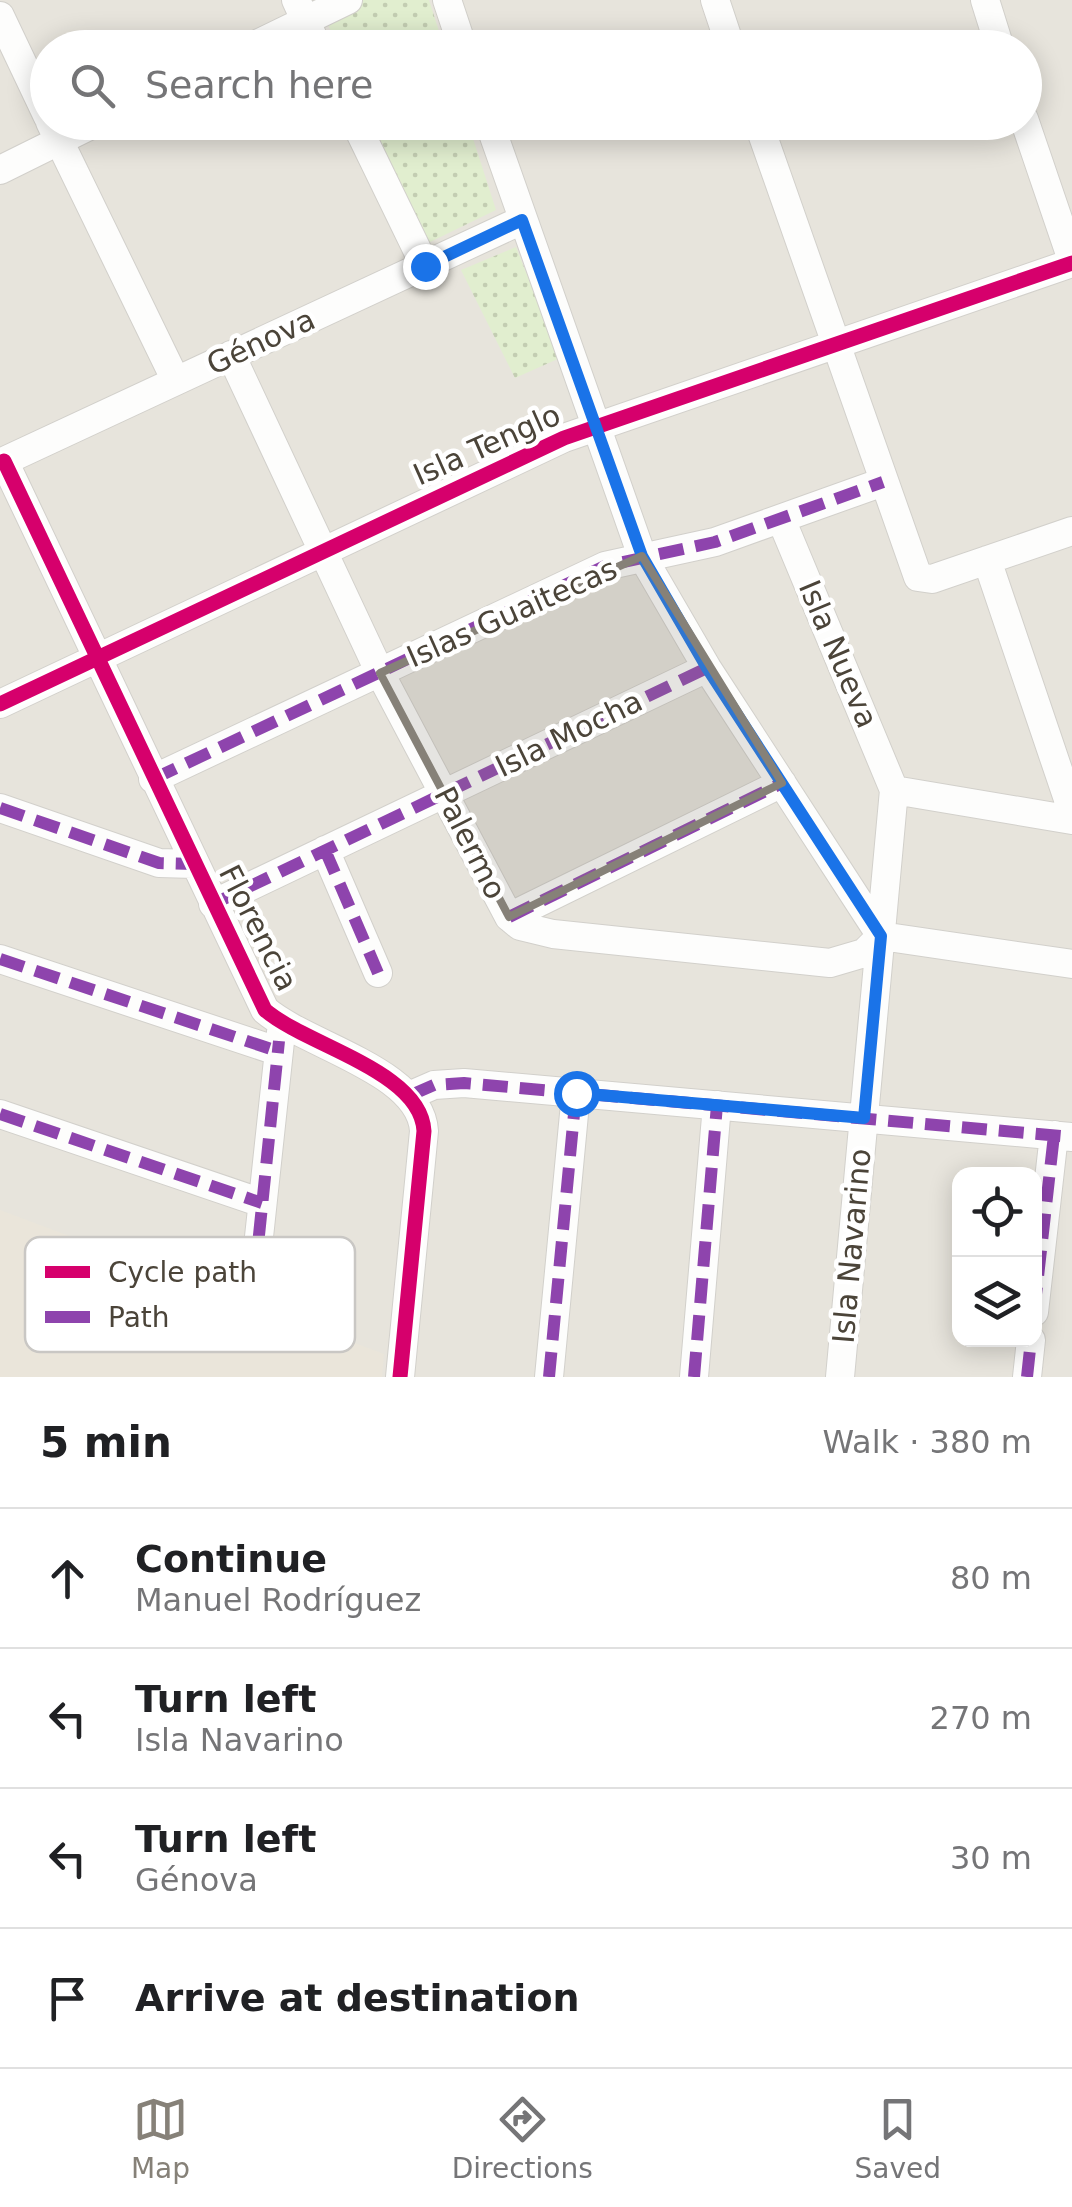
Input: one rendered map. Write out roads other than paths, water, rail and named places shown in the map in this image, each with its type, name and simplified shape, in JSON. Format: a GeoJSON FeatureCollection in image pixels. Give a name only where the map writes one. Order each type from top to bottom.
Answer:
{"type":"FeatureCollection","features":[{"type":"Feature","properties":{"kind":"street"},"geometry":{"type":"LineString","coordinates":[[273,30],[300,10],[348,0]]}},
{"type":"Feature","properties":{"kind":"street"},"geometry":{"type":"LineString","coordinates":[[447,0],[457,30]]}},
{"type":"Feature","properties":{"kind":"street"},"geometry":{"type":"LineString","coordinates":[[715,0],[725,30]]}},
{"type":"Feature","properties":{"kind":"street"},"geometry":{"type":"LineString","coordinates":[[984,0],[994,30]]}},
{"type":"Feature","properties":{"kind":"street"},"geometry":{"type":"LineString","coordinates":[[0,16],[30,80]]}},
{"type":"Feature","properties":{"kind":"street"},"geometry":{"type":"LineString","coordinates":[[0,170],[36,140]]}},
{"type":"Feature","properties":{"kind":"street"},"geometry":{"type":"LineString","coordinates":[[58,140],[176,381]]}},
{"type":"Feature","properties":{"kind":"street"},"geometry":{"type":"LineString","coordinates":[[364,140],[425,266]]}},
{"type":"Feature","properties":{"kind":"street"},"geometry":{"type":"LineString","coordinates":[[494,140],[594,430],[642,556],[707,668],[881,936],[1072,964]]}},
{"type":"Feature","properties":{"kind":"street"},"geometry":{"type":"LineString","coordinates":[[764,140],[915,573],[922,580],[1072,531]]}},
{"type":"Feature","properties":{"kind":"street"},"geometry":{"type":"LineString","coordinates":[[1031,140],[1072,262]]}},
{"type":"Feature","properties":{"kind":"street","name":"Génova"},"geometry":{"type":"LineString","coordinates":[[2,462],[522,220]]}},
{"type":"Feature","properties":{"kind":"street","name":"Isla Tenglo"},"geometry":{"type":"LineString","coordinates":[[0,704],[564,438],[1072,262]]}},
{"type":"Feature","properties":{"kind":"street","name":"Palermo"},"geometry":{"type":"LineString","coordinates":[[231,355],[380,673],[509,917],[520,926],[553,934],[830,963],[864,953],[881,936]]}},
{"type":"Feature","properties":{"kind":"street","name":"Florencia"},"geometry":{"type":"LineString","coordinates":[[2,462],[280,1038],[412,1096]]}},
{"type":"Feature","properties":{"kind":"street","name":"Islas Guaitecas"},"geometry":{"type":"LineString","coordinates":[[153,779],[605,566],[715,542],[883,482]]}},
{"type":"Feature","properties":{"kind":"street","name":"Isla Nueva"},"geometry":{"type":"LineString","coordinates":[[781,518],[894,790]]}},
{"type":"Feature","properties":{"kind":"street"},"geometry":{"type":"LineString","coordinates":[[987,560],[1072,811]]}},
{"type":"Feature","properties":{"kind":"street","name":"Isla Mocha"},"geometry":{"type":"LineString","coordinates":[[214,904],[707,668]]}},
{"type":"Feature","properties":{"kind":"street"},"geometry":{"type":"LineString","coordinates":[[509,917],[782,784]]}},
{"type":"Feature","properties":{"kind":"street"},"geometry":{"type":"LineString","coordinates":[[894,790],[1072,820]]}},
{"type":"Feature","properties":{"kind":"street","name":"Isla Navarino"},"geometry":{"type":"LineString","coordinates":[[840,1377],[894,790]]}},
{"type":"Feature","properties":{"kind":"street"},"geometry":{"type":"LineString","coordinates":[[0,808],[159,863],[194,864]]}},
{"type":"Feature","properties":{"kind":"street"},"geometry":{"type":"LineString","coordinates":[[324,850],[378,973]]}},
{"type":"Feature","properties":{"kind":"street"},"geometry":{"type":"LineString","coordinates":[[0,960],[280,1038],[258,1237]]}},
{"type":"Feature","properties":{"kind":"street"},"geometry":{"type":"LineString","coordinates":[[400,1377],[424,1131],[412,1096],[448,1083],[1063,1136],[1042,1263]]}},
{"type":"Feature","properties":{"kind":"street"},"geometry":{"type":"LineString","coordinates":[[549,1377],[576,1093]]}},
{"type":"Feature","properties":{"kind":"street"},"geometry":{"type":"LineString","coordinates":[[694,1377],[717,1105]]}},
{"type":"Feature","properties":{"kind":"street"},"geometry":{"type":"LineString","coordinates":[[0,1114],[262,1202]]}},
{"type":"Feature","properties":{"kind":"street"},"geometry":{"type":"LineString","coordinates":[[1027,1377],[1031,1347]]}}]}
